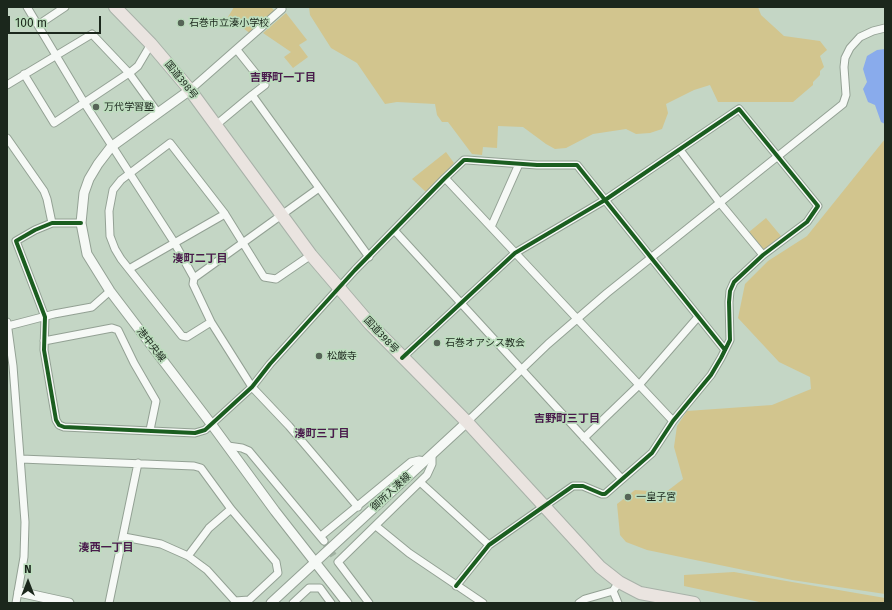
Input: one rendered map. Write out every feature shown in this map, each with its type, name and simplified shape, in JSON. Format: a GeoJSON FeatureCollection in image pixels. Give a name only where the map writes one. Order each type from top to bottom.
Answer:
{"type":"FeatureCollection","features":[{"type":"Feature","properties":{"kind":"highway","name":"国道398号"},"geometry":{"type":"LineString","coordinates":[[115,7],[151,44],[190,90],[311,255],[402,358],[467,422],[600,567],[616,587],[694,603]]}},
{"type":"Feature","properties":{"kind":"street"},"geometry":{"type":"LineString","coordinates":[[27,7],[84,104],[174,242],[194,278],[193,284],[212,322],[252,387],[289,426],[358,507]]}},
{"type":"Feature","properties":{"kind":"street"},"geometry":{"type":"LineString","coordinates":[[38,25],[65,7]]}},
{"type":"Feature","properties":{"kind":"street"},"geometry":{"type":"LineString","coordinates":[[190,90],[282,9]]}},
{"type":"Feature","properties":{"kind":"street"},"geometry":{"type":"LineString","coordinates":[[467,422],[548,344],[576,320],[843,104],[846,95],[844,67],[845,58],[850,48],[860,37],[873,30],[885,28]]}},
{"type":"Feature","properties":{"kind":"street"},"geometry":{"type":"LineString","coordinates":[[7,85],[92,34],[129,73],[158,113]]}},
{"type":"Feature","properties":{"kind":"street"},"geometry":{"type":"LineString","coordinates":[[24,74],[54,123],[138,66],[151,44]]}},
{"type":"Feature","properties":{"kind":"street"},"geometry":{"type":"LineString","coordinates":[[216,125],[265,85],[237,50]]}},
{"type":"Feature","properties":{"kind":"street","name":"港中央線"},"geometry":{"type":"LineString","coordinates":[[190,90],[111,147],[89,179],[84,192],[81,223],[87,254],[110,291],[228,446],[275,511],[347,603]]}},
{"type":"Feature","properties":{"kind":"street"},"geometry":{"type":"LineString","coordinates":[[252,95],[369,257]]}},
{"type":"Feature","properties":{"kind":"street"},"geometry":{"type":"LineString","coordinates":[[402,358],[515,253],[605,200],[739,109],[818,206],[807,222],[763,255],[740,276],[730,291],[730,335],[725,350],[711,375],[673,421],[652,453],[621,478],[605,494],[583,486],[573,486],[490,545],[456,586]]}},
{"type":"Feature","properties":{"kind":"street"},"geometry":{"type":"LineString","coordinates":[[7,138],[44,191],[52,223]]}},
{"type":"Feature","properties":{"kind":"street"},"geometry":{"type":"LineString","coordinates":[[212,322],[187,337],[182,336],[129,269],[115,249],[110,236],[109,221],[113,190],[128,173],[170,143],[224,214],[264,277],[276,279],[311,255]]}},
{"type":"Feature","properties":{"kind":"street"},"geometry":{"type":"LineString","coordinates":[[680,150],[720,203],[763,255]]}},
{"type":"Feature","properties":{"kind":"street"},"geometry":{"type":"LineString","coordinates":[[16,241],[45,318],[44,350],[53,405],[56,420],[59,425],[64,427],[195,433],[205,430],[252,387],[270,364],[339,287],[464,160],[577,166],[725,350]]}},
{"type":"Feature","properties":{"kind":"street"},"geometry":{"type":"LineString","coordinates":[[491,227],[519,164]]}},
{"type":"Feature","properties":{"kind":"street"},"geometry":{"type":"LineString","coordinates":[[445,178],[576,320],[673,421]]}},
{"type":"Feature","properties":{"kind":"street"},"geometry":{"type":"LineString","coordinates":[[194,278],[319,188]]}},
{"type":"Feature","properties":{"kind":"street"},"geometry":{"type":"LineString","coordinates":[[129,269],[224,214]]}},
{"type":"Feature","properties":{"kind":"street"},"geometry":{"type":"LineString","coordinates":[[7,243],[16,241],[35,230],[52,223],[81,223]]}},
{"type":"Feature","properties":{"kind":"street"},"geometry":{"type":"LineString","coordinates":[[394,230],[460,304],[621,478]]}},
{"type":"Feature","properties":{"kind":"street"},"geometry":{"type":"LineString","coordinates":[[16,603],[24,557],[25,522],[13,366],[7,324],[45,318],[54,314],[92,307],[110,291]]}},
{"type":"Feature","properties":{"kind":"street"},"geometry":{"type":"LineString","coordinates":[[584,438],[639,385],[698,317]]}},
{"type":"Feature","properties":{"kind":"street"},"geometry":{"type":"LineString","coordinates":[[44,341],[112,328],[118,330],[134,363],[156,401],[150,430]]}},
{"type":"Feature","properties":{"kind":"street","name":"御所入湊線"},"geometry":{"type":"LineString","coordinates":[[271,603],[467,422]]}},
{"type":"Feature","properties":{"kind":"street"},"geometry":{"type":"LineString","coordinates":[[228,446],[242,448],[249,452],[322,539],[411,462],[419,460],[425,461]]}},
{"type":"Feature","properties":{"kind":"street"},"geometry":{"type":"LineString","coordinates":[[368,603],[337,560],[376,526],[420,482],[430,470],[432,454]]}},
{"type":"Feature","properties":{"kind":"street"},"geometry":{"type":"LineString","coordinates":[[20,459],[138,463],[194,466],[201,468],[231,509],[276,562],[278,573],[249,600],[235,601],[207,570],[188,556],[161,544],[124,537]]}},
{"type":"Feature","properties":{"kind":"street"},"geometry":{"type":"LineString","coordinates":[[109,603],[124,537],[138,463]]}},
{"type":"Feature","properties":{"kind":"street"},"geometry":{"type":"LineString","coordinates":[[420,482],[490,545]]}},
{"type":"Feature","properties":{"kind":"street"},"geometry":{"type":"LineString","coordinates":[[188,556],[209,528],[231,509]]}},
{"type":"Feature","properties":{"kind":"street"},"geometry":{"type":"LineString","coordinates":[[376,526],[409,553],[483,603]]}},
{"type":"Feature","properties":{"kind":"street"},"geometry":{"type":"LineString","coordinates":[[579,603],[585,599],[616,587],[618,603]]}},
{"type":"Feature","properties":{"kind":"street"},"geometry":{"type":"LineString","coordinates":[[293,603],[309,588],[320,588],[331,603]]}},
{"type":"Feature","properties":{"kind":"street"},"geometry":{"type":"LineString","coordinates":[[19,592],[69,603]]}},
{"type":"Feature","properties":{"kind":"shaded area"},"geometry":{"type":"Polygon","coordinates":[[[234,7],[271,7],[276,12],[251,34],[228,17],[234,7]]]}},
{"type":"Feature","properties":{"kind":"shaded area"},"geometry":{"type":"Polygon","coordinates":[[[309,7],[758,7],[761,15],[784,36],[820,41],[827,50],[820,56],[824,67],[820,71],[820,75],[813,82],[813,85],[793,102],[718,102],[710,85],[694,90],[666,104],[668,113],[662,129],[650,133],[636,134],[626,129],[593,134],[566,148],[555,149],[523,127],[498,126],[497,148],[483,147],[482,155],[472,154],[448,122],[442,122],[437,115],[435,104],[397,102],[385,104],[357,63],[331,48],[310,15],[309,7]]]}},
{"type":"Feature","properties":{"kind":"shaded area"},"geometry":{"type":"Polygon","coordinates":[[[286,13],[307,40],[299,45],[308,57],[293,68],[284,57],[291,52],[263,33],[286,13]]]}},
{"type":"Feature","properties":{"kind":"shaded area"},"geometry":{"type":"Polygon","coordinates":[[[885,139],[885,594],[792,580],[647,550],[626,542],[620,535],[617,504],[635,490],[666,492],[683,479],[674,447],[677,426],[687,411],[772,405],[811,389],[810,377],[779,362],[738,318],[745,284],[768,261],[807,236],[885,139]]]}},
{"type":"Feature","properties":{"kind":"shaded area"},"geometry":{"type":"Polygon","coordinates":[[[446,152],[454,163],[427,193],[412,179],[446,152]]]}},
{"type":"Feature","properties":{"kind":"shaded area"},"geometry":{"type":"Polygon","coordinates":[[[766,218],[781,236],[764,250],[749,232],[766,218]]]}},
{"type":"Feature","properties":{"kind":"shaded area"},"geometry":{"type":"Polygon","coordinates":[[[734,572],[885,598],[885,603],[764,603],[684,586],[684,575],[734,572]]]}},
{"type":"Feature","properties":{"kind":"water"},"geometry":{"type":"Polygon","coordinates":[[[885,49],[885,124],[881,122],[875,105],[868,102],[863,89],[867,82],[863,69],[867,56],[877,50],[885,49]]]}},
{"type":"Feature","properties":{"kind":"tunnel"},"geometry":{"type":"LineString","coordinates":[[324,541],[335,558]]}},
{"type":"Feature","properties":{"kind":"cycle path"},"geometry":{"type":"LineString","coordinates":[[402,358],[515,253],[605,200],[739,109],[818,206],[807,222],[763,255],[734,282],[730,291],[729,302],[730,340],[711,375],[673,421],[652,453],[605,494],[583,486],[573,486],[489,545],[456,586]]}},
{"type":"Feature","properties":{"kind":"cycle path"},"geometry":{"type":"LineString","coordinates":[[81,223],[52,223],[35,230],[16,241],[45,317],[44,350],[56,420],[59,425],[64,427],[195,433],[205,430],[252,387],[270,364],[355,270],[464,160],[537,165],[577,165],[725,350]]}},
{"type":"Feature","properties":{"kind":"place","name":"石巻市立湊小学校"},"geometry":{"type":"Point","coordinates":[181,23]}},
{"type":"Feature","properties":{"kind":"place","name":"万代学習塾"},"geometry":{"type":"Point","coordinates":[96,107]}},
{"type":"Feature","properties":{"kind":"place","name":"石巻オアシス教会"},"geometry":{"type":"Point","coordinates":[437,343]}},
{"type":"Feature","properties":{"kind":"place","name":"松厳寺"},"geometry":{"type":"Point","coordinates":[319,356]}},
{"type":"Feature","properties":{"kind":"place","name":"一皇子宮"},"geometry":{"type":"Point","coordinates":[628,497]}},
{"type":"Feature","properties":{"kind":"district","name":"吉野町一丁目"},"geometry":{"type":"Point","coordinates":[283,78]}},
{"type":"Feature","properties":{"kind":"district","name":"湊町二丁目"},"geometry":{"type":"Point","coordinates":[200,259]}},
{"type":"Feature","properties":{"kind":"district","name":"吉野町三丁目"},"geometry":{"type":"Point","coordinates":[567,419]}},
{"type":"Feature","properties":{"kind":"district","name":"湊町三丁目"},"geometry":{"type":"Point","coordinates":[322,434]}},
{"type":"Feature","properties":{"kind":"district","name":"湊西一丁目"},"geometry":{"type":"Point","coordinates":[106,548]}}]}
